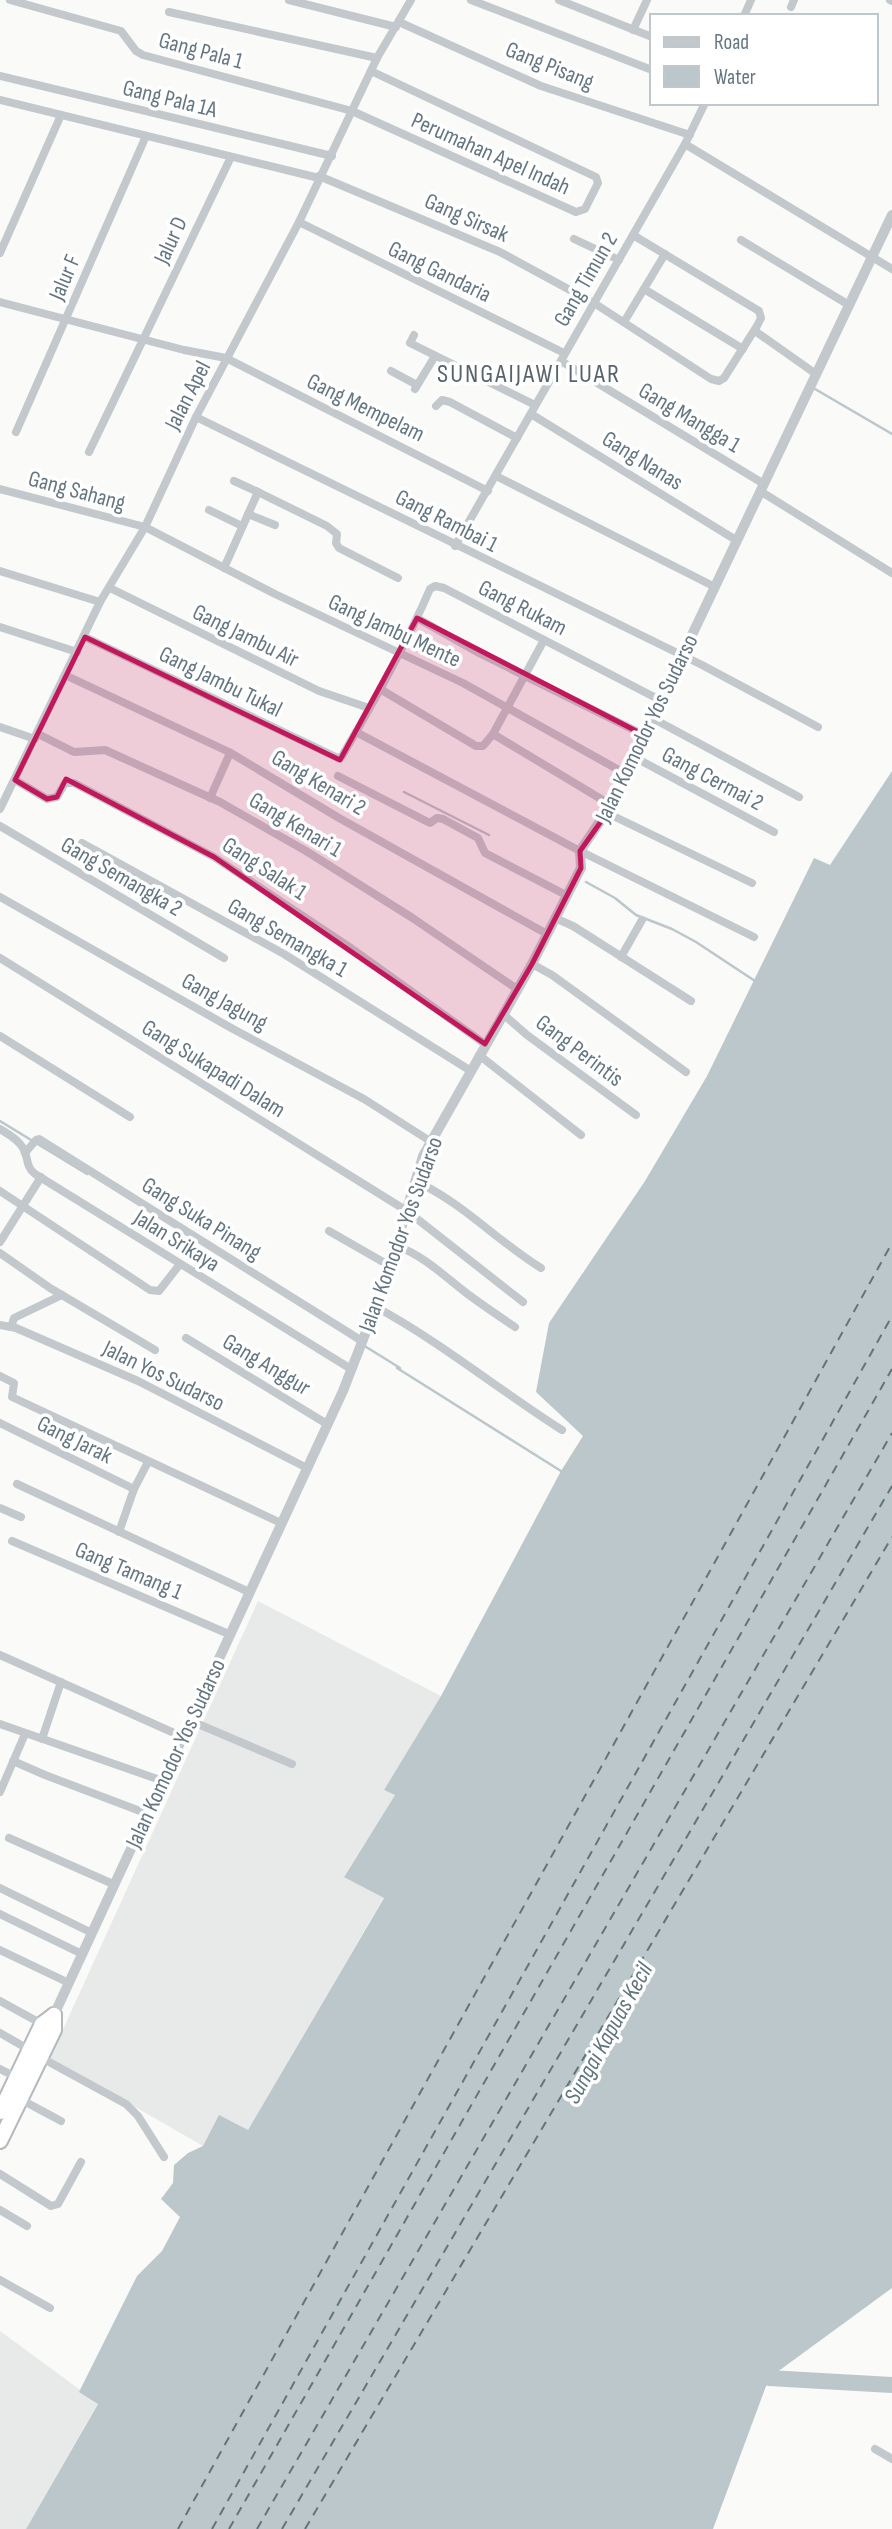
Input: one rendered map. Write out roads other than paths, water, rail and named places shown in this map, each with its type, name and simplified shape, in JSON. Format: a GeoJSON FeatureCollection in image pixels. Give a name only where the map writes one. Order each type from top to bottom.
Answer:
{"type":"FeatureCollection","features":[{"type":"Feature","properties":{"kind":"highway","name":"Jalan Komodor Yos Sudarso"},"geometry":{"type":"LineString","coordinates":[[0,2112],[16,2077],[34,2053],[48,2020]]}},
{"type":"Feature","properties":{"kind":"highway"},"geometry":{"type":"LineString","coordinates":[[0,2141],[20,2099],[34,2053]]}},
{"type":"Feature","properties":{"kind":"street","name":"Gang Pala 1"},"geometry":{"type":"LineString","coordinates":[[10,0],[121,31],[136,51],[143,55],[352,111]]}},
{"type":"Feature","properties":{"kind":"street","name":"Gang Pisang"},"geometry":{"type":"LineString","coordinates":[[289,0],[398,24],[541,86],[690,135]]}},
{"type":"Feature","properties":{"kind":"street","name":"Jalan Apel"},"geometry":{"type":"LineString","coordinates":[[0,809],[100,603],[145,527],[196,417],[299,222],[377,58],[411,0]]}},
{"type":"Feature","properties":{"kind":"street"},"geometry":{"type":"LineString","coordinates":[[471,0],[650,68]]}},
{"type":"Feature","properties":{"kind":"street"},"geometry":{"type":"LineString","coordinates":[[559,0],[650,36]]}},
{"type":"Feature","properties":{"kind":"street"},"geometry":{"type":"LineString","coordinates":[[633,30],[648,0]]}},
{"type":"Feature","properties":{"kind":"street"},"geometry":{"type":"LineString","coordinates":[[169,12],[377,58]]}},
{"type":"Feature","properties":{"kind":"street","name":"Perumahan Apel Indah"},"geometry":{"type":"LineString","coordinates":[[352,111],[576,212],[584,209],[598,183],[594,176],[371,71]]}},
{"type":"Feature","properties":{"kind":"street","name":"Gang Pala 1A"},"geometry":{"type":"LineString","coordinates":[[0,76],[331,156]]}},
{"type":"Feature","properties":{"kind":"street","name":"Gang Sirsak"},"geometry":{"type":"LineString","coordinates":[[0,100],[319,177],[500,252],[594,303],[711,379],[719,381],[724,378],[743,349]]}},
{"type":"Feature","properties":{"kind":"street","name":"Gang Timun 2"},"geometry":{"type":"LineString","coordinates":[[454,546],[634,235],[704,105]]}},
{"type":"Feature","properties":{"kind":"street"},"geometry":{"type":"LineString","coordinates":[[0,253],[61,115]]}},
{"type":"Feature","properties":{"kind":"street","name":"Jalur F"},"geometry":{"type":"LineString","coordinates":[[16,432],[146,136]]}},
{"type":"Feature","properties":{"kind":"street"},"geometry":{"type":"LineString","coordinates":[[685,144],[892,268]]}},
{"type":"Feature","properties":{"kind":"street","name":"Jalur D"},"geometry":{"type":"LineString","coordinates":[[89,452],[231,157]]}},
{"type":"Feature","properties":{"kind":"street","name":"Jalan Komodor Yos Sudarso"},"geometry":{"type":"LineString","coordinates":[[48,2020],[69,1983],[148,1814],[351,1369],[376,1307],[430,1141],[532,964],[581,869],[580,851],[609,809],[892,215]]}},
{"type":"Feature","properties":{"kind":"street","name":"Gang Gandaria"},"geometry":{"type":"LineString","coordinates":[[299,222],[562,357]]}},
{"type":"Feature","properties":{"kind":"street"},"geometry":{"type":"LineString","coordinates":[[634,235],[759,311],[761,318],[743,349],[644,289]]}},
{"type":"Feature","properties":{"kind":"street"},"geometry":{"type":"LineString","coordinates":[[573,239],[619,260]]}},
{"type":"Feature","properties":{"kind":"street"},"geometry":{"type":"LineString","coordinates":[[741,240],[849,305]]}},
{"type":"Feature","properties":{"kind":"street"},"geometry":{"type":"LineString","coordinates":[[624,322],[665,254]]}},
{"type":"Feature","properties":{"kind":"street"},"geometry":{"type":"LineString","coordinates":[[0,302],[144,340],[226,358]]}},
{"type":"Feature","properties":{"kind":"street"},"geometry":{"type":"LineString","coordinates":[[755,331],[816,374]]}},
{"type":"Feature","properties":{"kind":"street"},"geometry":{"type":"LineString","coordinates":[[414,335],[410,343],[536,405]]}},
{"type":"Feature","properties":{"kind":"street"},"geometry":{"type":"LineString","coordinates":[[391,371],[416,387],[435,356]]}},
{"type":"Feature","properties":{"kind":"street","name":"Gang Mangga 1"},"geometry":{"type":"LineString","coordinates":[[562,357],[892,573]]}},
{"type":"Feature","properties":{"kind":"street","name":"Gang Mempelam"},"geometry":{"type":"LineString","coordinates":[[226,358],[488,491]]}},
{"type":"Feature","properties":{"kind":"street"},"geometry":{"type":"LineString","coordinates":[[436,406],[442,400],[450,402],[517,438]]}},
{"type":"Feature","properties":{"kind":"street","name":"Gang Nanas"},"geometry":{"type":"LineString","coordinates":[[531,414],[736,540]]}},
{"type":"Feature","properties":{"kind":"street","name":"Gang Rambai 1"},"geometry":{"type":"LineString","coordinates":[[196,417],[681,656],[818,727]]}},
{"type":"Feature","properties":{"kind":"street"},"geometry":{"type":"LineString","coordinates":[[496,476],[715,587]]}},
{"type":"Feature","properties":{"kind":"street"},"geometry":{"type":"LineString","coordinates":[[234,481],[327,526],[337,534],[336,544],[339,548],[398,578]]}},
{"type":"Feature","properties":{"kind":"street","name":"Gang Sahang"},"geometry":{"type":"LineString","coordinates":[[0,489],[145,527]]}},
{"type":"Feature","properties":{"kind":"street"},"geometry":{"type":"LineString","coordinates":[[224,568],[258,492]]}},
{"type":"Feature","properties":{"kind":"street"},"geometry":{"type":"LineString","coordinates":[[209,510],[242,526]]}},
{"type":"Feature","properties":{"kind":"street"},"geometry":{"type":"LineString","coordinates":[[248,514],[275,525]]}},
{"type":"Feature","properties":{"kind":"street","name":"Gang Jambu Mente"},"geometry":{"type":"LineString","coordinates":[[145,527],[224,568],[401,652],[509,708],[626,774]]}},
{"type":"Feature","properties":{"kind":"street"},"geometry":{"type":"LineString","coordinates":[[0,571],[100,603]]}},
{"type":"Feature","properties":{"kind":"street","name":"Gang Rukam"},"geometry":{"type":"LineString","coordinates":[[342,756],[401,652],[430,589],[435,586],[660,700]]}},
{"type":"Feature","properties":{"kind":"street","name":"Gang Jambu Air"},"geometry":{"type":"LineString","coordinates":[[110,588],[319,691],[369,708]]}},
{"type":"Feature","properties":{"kind":"street"},"geometry":{"type":"LineString","coordinates":[[417,618],[479,653],[644,735]]}},
{"type":"Feature","properties":{"kind":"street"},"geometry":{"type":"LineString","coordinates":[[0,627],[76,652]]}},
{"type":"Feature","properties":{"kind":"street","name":"Gang Jambu Tukal"},"geometry":{"type":"LineString","coordinates":[[85,637],[334,757],[342,756]]}},
{"type":"Feature","properties":{"kind":"street"},"geometry":{"type":"LineString","coordinates":[[380,689],[476,746],[483,746],[509,708],[544,640]]}},
{"type":"Feature","properties":{"kind":"street","name":"Gang Kenari 2"},"geometry":{"type":"LineString","coordinates":[[65,675],[230,753],[547,934]]}},
{"type":"Feature","properties":{"kind":"street"},"geometry":{"type":"LineString","coordinates":[[652,718],[799,797]]}},
{"type":"Feature","properties":{"kind":"street","name":"Gang Kenari 1"},"geometry":{"type":"LineString","coordinates":[[0,727],[36,736],[74,752],[105,750],[210,798],[317,858],[411,917],[517,989]]}},
{"type":"Feature","properties":{"kind":"street"},"geometry":{"type":"LineString","coordinates":[[356,732],[580,851],[754,937]]}},
{"type":"Feature","properties":{"kind":"street"},"geometry":{"type":"LineString","coordinates":[[493,734],[609,809],[752,883]]}},
{"type":"Feature","properties":{"kind":"street"},"geometry":{"type":"LineString","coordinates":[[210,798],[230,753]]}},
{"type":"Feature","properties":{"kind":"street","name":"Gang Cermai 2"},"geometry":{"type":"LineString","coordinates":[[634,757],[774,832]]}},
{"type":"Feature","properties":{"kind":"street"},"geometry":{"type":"LineString","coordinates":[[338,776],[430,823],[437,818],[443,819],[478,838],[485,853],[569,890]]}},
{"type":"Feature","properties":{"kind":"street","name":"Gang Salak 1"},"geometry":{"type":"LineString","coordinates":[[15,780],[47,799],[57,797],[65,783],[74,783],[214,857],[348,946],[485,1044]]}},
{"type":"Feature","properties":{"kind":"street","name":"Gang Semangka 2"},"geometry":{"type":"LineString","coordinates":[[0,826],[224,958]]}},
{"type":"Feature","properties":{"kind":"street","name":"Gang Semangka 1"},"geometry":{"type":"LineString","coordinates":[[82,843],[284,954],[471,1071]]}},
{"type":"Feature","properties":{"kind":"street","name":"Gang Jagung"},"geometry":{"type":"LineString","coordinates":[[0,897],[364,1100],[430,1141]]}},
{"type":"Feature","properties":{"kind":"street"},"geometry":{"type":"LineString","coordinates":[[555,918],[691,1001]]}},
{"type":"Feature","properties":{"kind":"street"},"geometry":{"type":"LineString","coordinates":[[621,957],[642,920]]}},
{"type":"Feature","properties":{"kind":"street","name":"Gang Sukapadi Dalam"},"geometry":{"type":"LineString","coordinates":[[0,958],[407,1211],[523,1302]]}},
{"type":"Feature","properties":{"kind":"street"},"geometry":{"type":"LineString","coordinates":[[532,964],[552,975],[686,1072]]}},
{"type":"Feature","properties":{"kind":"street","name":"Gang Perintis"},"geometry":{"type":"LineString","coordinates":[[503,1014],[527,1035],[636,1115]]}},
{"type":"Feature","properties":{"kind":"street"},"geometry":{"type":"LineString","coordinates":[[0,1036],[130,1117]]}},
{"type":"Feature","properties":{"kind":"street"},"geometry":{"type":"LineString","coordinates":[[480,1055],[580,1135]]}},
{"type":"Feature","properties":{"kind":"street","name":"Jalan Srikaya"},"geometry":{"type":"LineString","coordinates":[[0,1129],[18,1140],[30,1170],[351,1369]]}},
{"type":"Feature","properties":{"kind":"street","name":"Gang Suka Pinang"},"geometry":{"type":"LineString","coordinates":[[25,1153],[33,1142],[39,1139],[362,1341]]}},
{"type":"Feature","properties":{"kind":"street"},"geometry":{"type":"LineString","coordinates":[[0,1242],[41,1177]]}},
{"type":"Feature","properties":{"kind":"street"},"geometry":{"type":"LineString","coordinates":[[415,1181],[456,1203],[516,1252],[541,1268]]}},
{"type":"Feature","properties":{"kind":"street"},"geometry":{"type":"LineString","coordinates":[[0,1191],[150,1290],[159,1291],[180,1264]]}},
{"type":"Feature","properties":{"kind":"street"},"geometry":{"type":"LineString","coordinates":[[329,1231],[390,1266]]}},
{"type":"Feature","properties":{"kind":"street"},"geometry":{"type":"LineString","coordinates":[[397,1246],[411,1251],[436,1268],[516,1327]]}},
{"type":"Feature","properties":{"kind":"street"},"geometry":{"type":"LineString","coordinates":[[0,1253],[62,1295],[155,1350]]}},
{"type":"Feature","properties":{"kind":"street"},"geometry":{"type":"LineString","coordinates":[[12,1327],[14,1318],[62,1295]]}},
{"type":"Feature","properties":{"kind":"street"},"geometry":{"type":"LineString","coordinates":[[376,1307],[445,1348],[507,1395],[562,1430]]}},
{"type":"Feature","properties":{"kind":"street","name":"Jalan Yos Sudarso"},"geometry":{"type":"LineString","coordinates":[[0,1325],[12,1327],[138,1381],[307,1468]]}},
{"type":"Feature","properties":{"kind":"street","name":"Gang Anggur"},"geometry":{"type":"LineString","coordinates":[[186,1338],[327,1424]]}},
{"type":"Feature","properties":{"kind":"street"},"geometry":{"type":"LineString","coordinates":[[0,1376],[14,1383],[12,1397],[281,1523]]}},
{"type":"Feature","properties":{"kind":"street","name":"Gang Jarak"},"geometry":{"type":"LineString","coordinates":[[0,1423],[134,1489]]}},
{"type":"Feature","properties":{"kind":"street"},"geometry":{"type":"LineString","coordinates":[[119,1532],[134,1489],[148,1462]]}},
{"type":"Feature","properties":{"kind":"street"},"geometry":{"type":"LineString","coordinates":[[17,1484],[250,1592]]}},
{"type":"Feature","properties":{"kind":"street"},"geometry":{"type":"LineString","coordinates":[[0,1508],[22,1517]]}},
{"type":"Feature","properties":{"kind":"street","name":"Gang Tamang 1"},"geometry":{"type":"LineString","coordinates":[[12,1541],[231,1635]]}},
{"type":"Feature","properties":{"kind":"street"},"geometry":{"type":"LineString","coordinates":[[0,1655],[183,1737]]}},
{"type":"Feature","properties":{"kind":"street"},"geometry":{"type":"LineString","coordinates":[[42,1739],[61,1682]]}},
{"type":"Feature","properties":{"kind":"street"},"geometry":{"type":"LineString","coordinates":[[191,1721],[292,1764]]}},
{"type":"Feature","properties":{"kind":"street"},"geometry":{"type":"LineString","coordinates":[[0,1724],[163,1781]]}},
{"type":"Feature","properties":{"kind":"street"},"geometry":{"type":"LineString","coordinates":[[0,1792],[25,1734]]}},
{"type":"Feature","properties":{"kind":"street"},"geometry":{"type":"LineString","coordinates":[[13,1761],[45,1776],[148,1814]]}},
{"type":"Feature","properties":{"kind":"street"},"geometry":{"type":"LineString","coordinates":[[9,1838],[113,1884]]}},
{"type":"Feature","properties":{"kind":"street"},"geometry":{"type":"LineString","coordinates":[[0,1888],[92,1933]]}},
{"type":"Feature","properties":{"kind":"street"},"geometry":{"type":"LineString","coordinates":[[0,1914],[82,1954]]}},
{"type":"Feature","properties":{"kind":"street"},"geometry":{"type":"LineString","coordinates":[[0,1950],[69,1983]]}},
{"type":"Feature","properties":{"kind":"street"},"geometry":{"type":"LineString","coordinates":[[0,2001],[48,2020]]}},
{"type":"Feature","properties":{"kind":"street"},"geometry":{"type":"LineString","coordinates":[[0,2034],[126,2104],[138,2116],[164,2157]]}},
{"type":"Feature","properties":{"kind":"street"},"geometry":{"type":"LineString","coordinates":[[0,2069],[16,2077]]}},
{"type":"Feature","properties":{"kind":"street"},"geometry":{"type":"LineString","coordinates":[[20,2099],[61,2121]]}},
{"type":"Feature","properties":{"kind":"street"},"geometry":{"type":"LineString","coordinates":[[0,2174],[55,2206],[81,2162]]}},
{"type":"Feature","properties":{"kind":"street"},"geometry":{"type":"LineString","coordinates":[[0,2210],[27,2226]]}},
{"type":"Feature","properties":{"kind":"street"},"geometry":{"type":"LineString","coordinates":[[0,2280],[50,2308]]}},
{"type":"Feature","properties":{"kind":"street"},"geometry":{"type":"LineString","coordinates":[[875,2449],[892,2459]]}},
{"type":"Feature","properties":{"kind":"water","name":"Sungai Kapuas Kecil"},"geometry":{"type":"Polygon","coordinates":[[[892,771],[892,2288],[769,2378],[713,2529],[26,2529],[98,2404],[79,2392],[137,2276],[162,2251],[180,2217],[161,2199],[173,2183],[174,2165],[188,2153],[203,2146],[219,2115],[248,2130],[384,1898],[344,1877],[395,1795],[384,1790],[441,1696],[561,1471],[583,1436],[536,1392],[549,1323],[645,1181],[707,1076],[814,858],[830,865],[892,771]]]}},
{"type":"Feature","properties":{"kind":"waterway"},"geometry":{"type":"LineString","coordinates":[[815,389],[892,434]]}},
{"type":"Feature","properties":{"kind":"waterway"},"geometry":{"type":"LineString","coordinates":[[404,792],[489,835]]}},
{"type":"Feature","properties":{"kind":"waterway"},"geometry":{"type":"LineString","coordinates":[[586,882],[615,898],[636,915],[696,942],[755,981]]}},
{"type":"Feature","properties":{"kind":"waterway"},"geometry":{"type":"LineString","coordinates":[[0,1121],[87,1174]]}},
{"type":"Feature","properties":{"kind":"waterway"},"geometry":{"type":"LineString","coordinates":[[363,1345],[400,1368]]}},
{"type":"Feature","properties":{"kind":"waterway"},"geometry":{"type":"LineString","coordinates":[[397,1368],[561,1471]]}},
{"type":"Feature","properties":{"kind":"waterway"},"geometry":{"type":"LineString","coordinates":[[769,2378],[892,2385]]}},
{"type":"Feature","properties":{"kind":"district","name":"SUNGAIJAWI LUAR"},"geometry":{"type":"Point","coordinates":[529,373]}}]}
